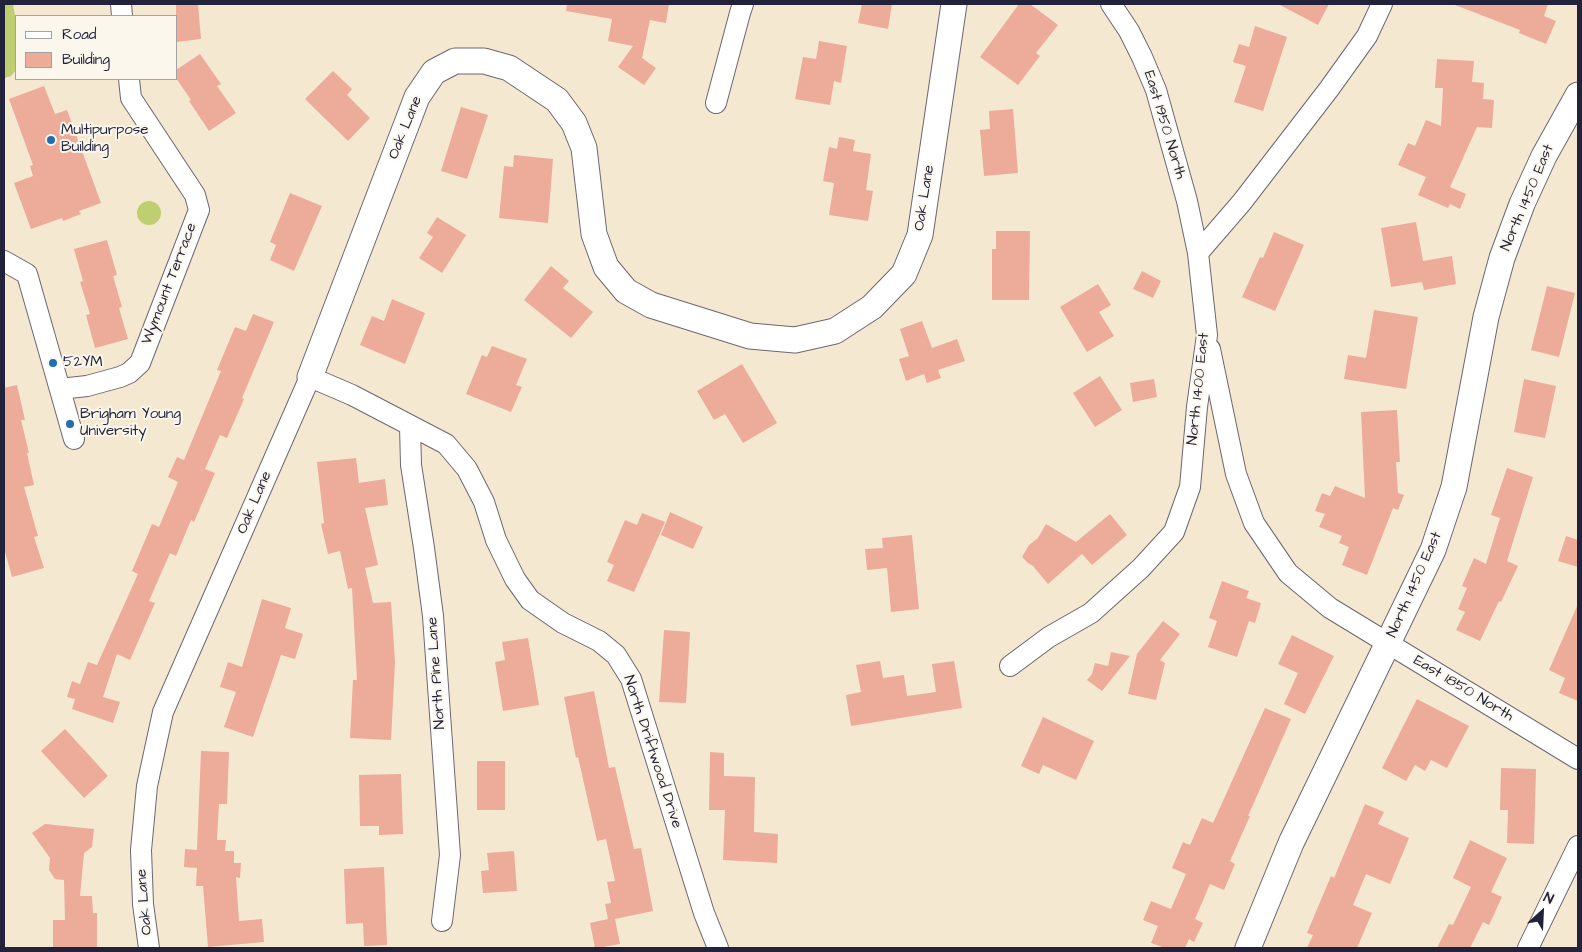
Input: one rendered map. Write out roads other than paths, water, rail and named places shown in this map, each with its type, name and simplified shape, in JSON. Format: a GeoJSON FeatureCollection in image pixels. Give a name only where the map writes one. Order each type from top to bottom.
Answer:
{"type":"FeatureCollection","features":[{"type":"Feature","properties":{"kind":"street"},"geometry":{"type":"LineString","coordinates":[[716,102],[743,4]]}},
{"type":"Feature","properties":{"kind":"street","name":"Oak Lane"},"geometry":{"type":"LineString","coordinates":[[150,948],[143,904],[141,850],[147,786],[164,712],[310,377],[417,97],[434,72],[455,61],[484,61],[509,68],[557,100],[574,122],[584,148],[594,234],[606,268],[626,291],[651,305],[750,336],[796,340],[835,331],[872,308],[904,274],[920,235],[954,4]]}},
{"type":"Feature","properties":{"kind":"street","name":"East 1950 North"},"geometry":{"type":"LineString","coordinates":[[1111,4],[1129,31],[1156,90],[1187,201],[1198,253]]}},
{"type":"Feature","properties":{"kind":"street"},"geometry":{"type":"LineString","coordinates":[[1198,253],[1242,202],[1329,89],[1367,36],[1382,4]]}},
{"type":"Feature","properties":{"kind":"street","name":"Wymount Terrace"},"geometry":{"type":"LineString","coordinates":[[60,389],[87,386],[120,377],[129,373],[140,363],[199,210],[195,194],[131,98],[129,80]]}},
{"type":"Feature","properties":{"kind":"street","name":"North 1450 East"},"geometry":{"type":"LineString","coordinates":[[1248,948],[1291,844],[1433,550],[1454,487],[1486,317],[1502,258],[1522,204],[1540,164],[1578,95]]}},
{"type":"Feature","properties":{"kind":"street","name":"North 1400 East"},"geometry":{"type":"LineString","coordinates":[[1010,666],[1050,638],[1092,613],[1141,568],[1174,532],[1190,487],[1197,407],[1207,335],[1198,253]]}},
{"type":"Feature","properties":{"kind":"street"},"geometry":{"type":"LineString","coordinates":[[4,261],[28,274],[74,439]]}},
{"type":"Feature","properties":{"kind":"street","name":"East 1850 North"},"geometry":{"type":"LineString","coordinates":[[1207,335],[1236,474],[1254,523],[1288,573],[1330,608],[1578,759]]}},
{"type":"Feature","properties":{"kind":"street","name":"North Driftwood Drive"},"geometry":{"type":"LineString","coordinates":[[310,377],[352,395],[446,444],[467,469],[484,502],[496,540],[515,578],[530,600],[563,623],[599,641],[616,655],[631,680],[702,904],[718,948]]}},
{"type":"Feature","properties":{"kind":"street","name":"North Pine Lane"},"geometry":{"type":"LineString","coordinates":[[410,426],[411,466],[433,616],[450,855],[442,921]]}},
{"type":"Feature","properties":{"kind":"street"},"geometry":{"type":"LineString","coordinates":[[1528,948],[1578,846]]}},
{"type":"Feature","properties":{"kind":"place","name":"Multipurpose Building"},"geometry":{"type":"Point","coordinates":[51,140]}},
{"type":"Feature","properties":{"kind":"place","name":"52YM"},"geometry":{"type":"Point","coordinates":[53,363]}},
{"type":"Feature","properties":{"kind":"place","name":"Brigham Young University"},"geometry":{"type":"Point","coordinates":[70,424]}}]}
